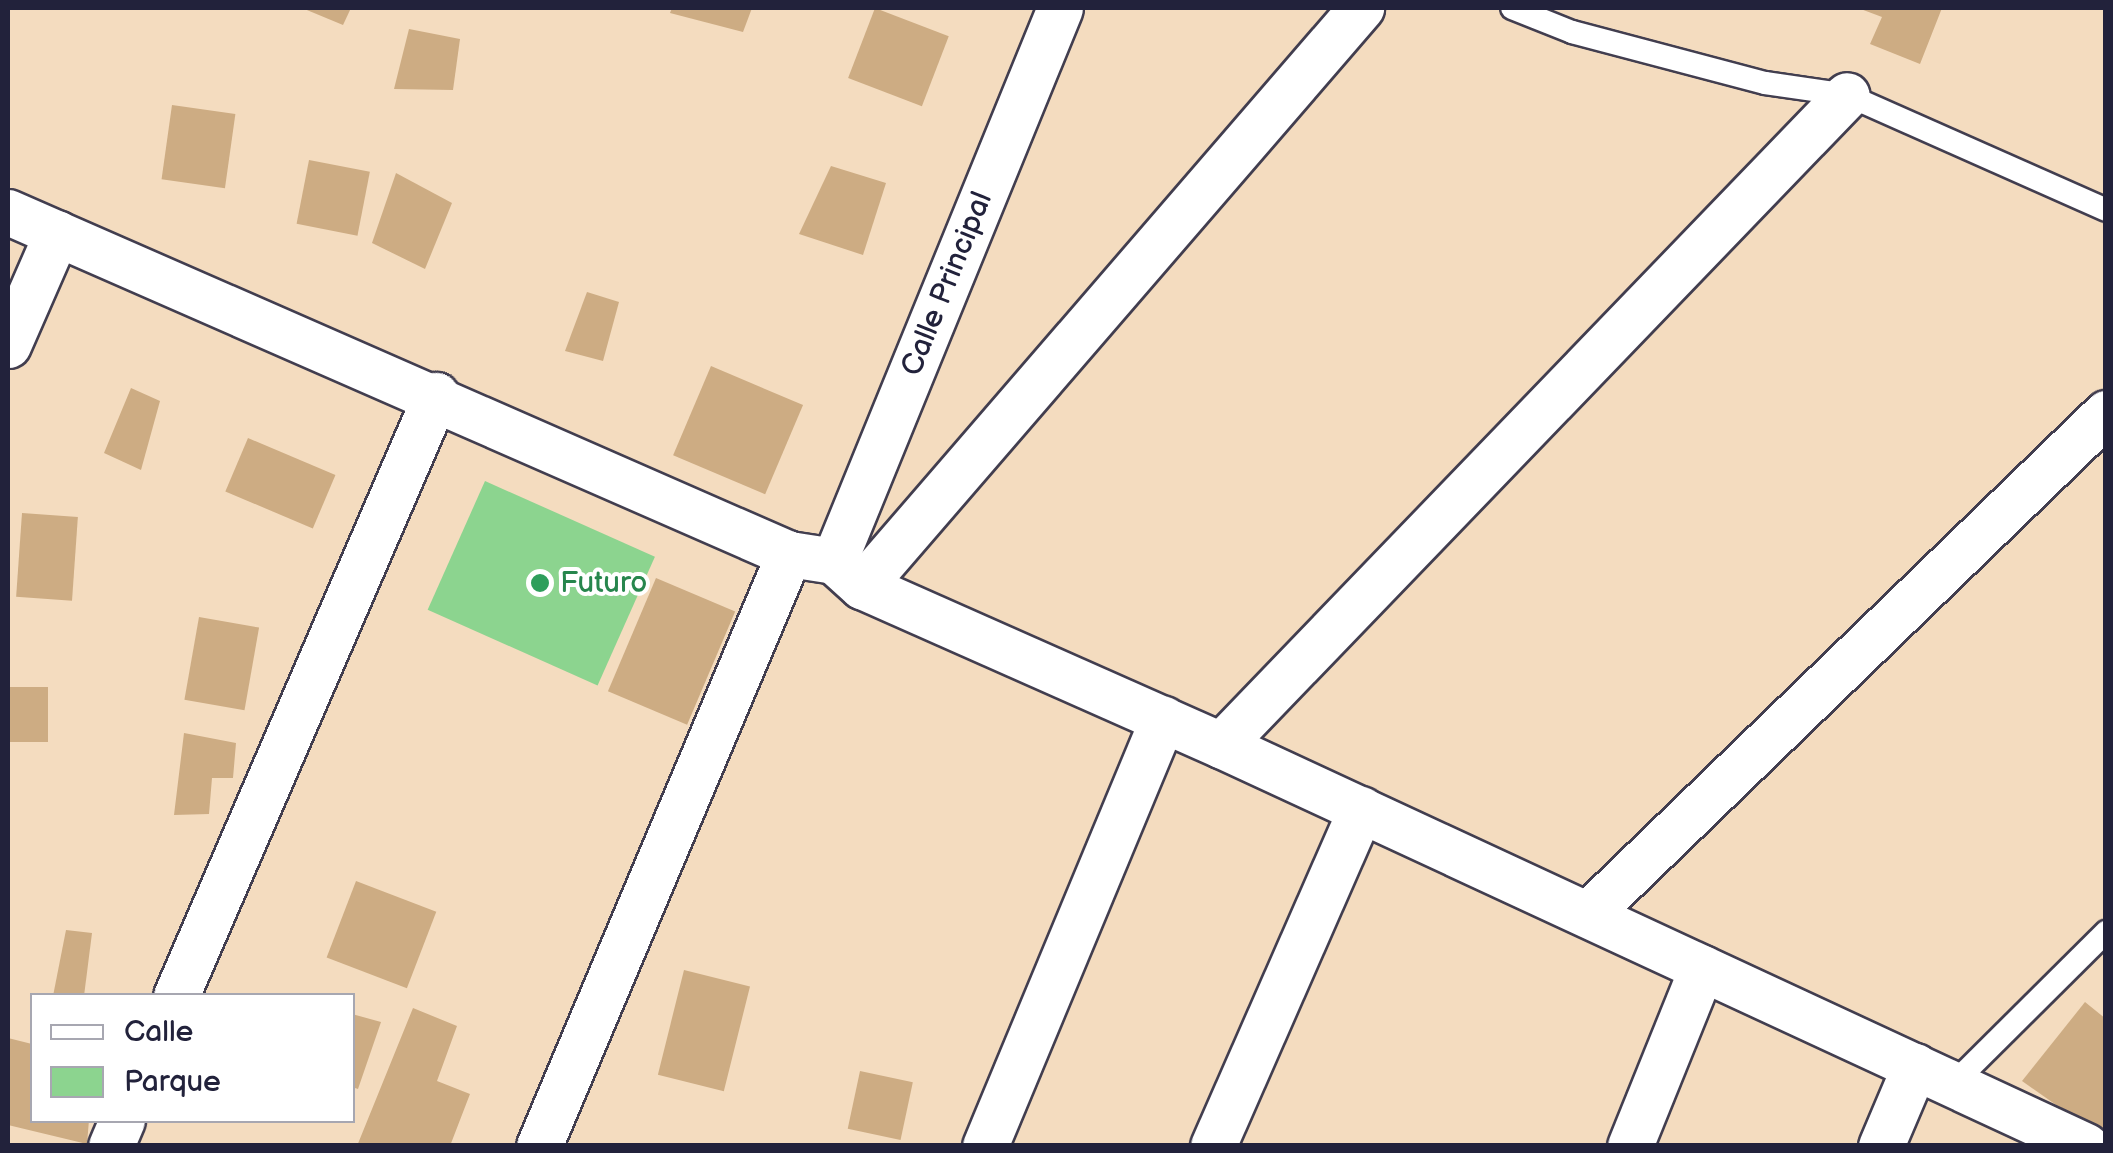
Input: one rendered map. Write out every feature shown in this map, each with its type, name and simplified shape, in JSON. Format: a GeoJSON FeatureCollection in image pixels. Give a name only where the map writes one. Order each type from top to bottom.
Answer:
{"type":"FeatureCollection","features":[{"type":"Feature","properties":{"kind":"street","name":"Calle Principal"},"geometry":{"type":"LineString","coordinates":[[848,574],[1060,8]]}},
{"type":"Feature","properties":{"kind":"street"},"geometry":{"type":"LineString","coordinates":[[848,574],[1360,8]]}},
{"type":"Feature","properties":{"kind":"street"},"geometry":{"type":"LineString","coordinates":[[1222,744],[1847,95]]}},
{"type":"Feature","properties":{"kind":"street"},"geometry":{"type":"LineString","coordinates":[[8,212],[436,395],[789,554],[848,574],[2086,1146]]}},
{"type":"Feature","properties":{"kind":"street"},"geometry":{"type":"LineString","coordinates":[[8,345],[57,233]]}},
{"type":"Feature","properties":{"kind":"street"},"geometry":{"type":"LineString","coordinates":[[177,993],[436,395]]}},
{"type":"Feature","properties":{"kind":"street"},"geometry":{"type":"LineString","coordinates":[[1588,914],[2106,412]]}},
{"type":"Feature","properties":{"kind":"street"},"geometry":{"type":"LineString","coordinates":[[539,1146],[789,554]]}},
{"type":"Feature","properties":{"kind":"street"},"geometry":{"type":"LineString","coordinates":[[985,1146],[1164,719]]}},
{"type":"Feature","properties":{"kind":"street"},"geometry":{"type":"LineString","coordinates":[[1213,1146],[1361,809]]}},
{"type":"Feature","properties":{"kind":"street"},"geometry":{"type":"LineString","coordinates":[[1630,1146],[1702,968]]}},
{"type":"Feature","properties":{"kind":"street"},"geometry":{"type":"LineString","coordinates":[[1880,1146],[1934,1075]]}},
{"type":"Feature","properties":{"kind":"lane"},"geometry":{"type":"LineString","coordinates":[[1512,8],[1572,32],[1726,73],[1847,95],[2106,210]]}},
{"type":"Feature","properties":{"kind":"lane"},"geometry":{"type":"LineString","coordinates":[[1934,1075],[2106,932]]}},
{"type":"Feature","properties":{"kind":"green space","name":"Futuro"},"geometry":{"type":"Polygon","coordinates":[[[485,481],[655,557],[598,685],[428,610],[485,481]]]}},
{"type":"Feature","properties":{"kind":"building"},"geometry":{"type":"Polygon","coordinates":[[[302,8],[351,8],[343,25],[302,8]]]}},
{"type":"Feature","properties":{"kind":"building"},"geometry":{"type":"Polygon","coordinates":[[[672,8],[752,8],[743,32],[670,13],[672,8]]]}},
{"type":"Feature","properties":{"kind":"building"},"geometry":{"type":"Polygon","coordinates":[[[875,8],[949,36],[922,106],[848,78],[875,8]]]}},
{"type":"Feature","properties":{"kind":"building"},"geometry":{"type":"Polygon","coordinates":[[[1858,8],[1942,8],[1920,64],[1870,44],[1882,17],[1858,8]]]}},
{"type":"Feature","properties":{"kind":"building"},"geometry":{"type":"Polygon","coordinates":[[[409,29],[460,39],[453,90],[394,89],[409,29]]]}},
{"type":"Feature","properties":{"kind":"building"},"geometry":{"type":"Polygon","coordinates":[[[172,105],[235,114],[225,188],[162,179],[172,105]]]}},
{"type":"Feature","properties":{"kind":"building"},"geometry":{"type":"Polygon","coordinates":[[[309,160],[370,172],[357,236],[297,224],[309,160]]]}},
{"type":"Feature","properties":{"kind":"building"},"geometry":{"type":"Polygon","coordinates":[[[831,166],[886,183],[863,255],[799,234],[831,166]]]}},
{"type":"Feature","properties":{"kind":"building"},"geometry":{"type":"Polygon","coordinates":[[[396,173],[452,203],[425,269],[372,243],[396,173]]]}},
{"type":"Feature","properties":{"kind":"building"},"geometry":{"type":"Polygon","coordinates":[[[587,292],[619,302],[603,361],[565,351],[587,292]]]}},
{"type":"Feature","properties":{"kind":"building"},"geometry":{"type":"Polygon","coordinates":[[[711,366],[803,405],[765,494],[673,455],[711,366]]]}},
{"type":"Feature","properties":{"kind":"building"},"geometry":{"type":"Polygon","coordinates":[[[131,388],[160,401],[141,470],[104,453],[131,388]]]}},
{"type":"Feature","properties":{"kind":"building"},"geometry":{"type":"Polygon","coordinates":[[[248,438],[335,475],[313,529],[225,491],[248,438]]]}},
{"type":"Feature","properties":{"kind":"building"},"geometry":{"type":"Polygon","coordinates":[[[22,513],[78,517],[72,601],[16,597],[22,513]]]}},
{"type":"Feature","properties":{"kind":"building"},"geometry":{"type":"Polygon","coordinates":[[[656,578],[735,612],[687,725],[608,691],[656,578]]]}},
{"type":"Feature","properties":{"kind":"building"},"geometry":{"type":"Polygon","coordinates":[[[199,617],[259,628],[244,710],[184,700],[199,617]]]}},
{"type":"Feature","properties":{"kind":"building"},"geometry":{"type":"Polygon","coordinates":[[[8,687],[48,687],[48,742],[8,742],[8,687]]]}},
{"type":"Feature","properties":{"kind":"building"},"geometry":{"type":"Polygon","coordinates":[[[184,733],[236,743],[233,778],[212,778],[209,814],[174,815],[184,733]]]}},
{"type":"Feature","properties":{"kind":"building"},"geometry":{"type":"Polygon","coordinates":[[[356,881],[436,912],[407,988],[327,958],[356,881]]]}},
{"type":"Feature","properties":{"kind":"building"},"geometry":{"type":"Polygon","coordinates":[[[66,930],[92,933],[84,993],[54,993],[66,930]]]}},
{"type":"Feature","properties":{"kind":"building"},"geometry":{"type":"Polygon","coordinates":[[[684,970],[750,986],[724,1091],[658,1075],[684,970]]]}},
{"type":"Feature","properties":{"kind":"building"},"geometry":{"type":"Polygon","coordinates":[[[2085,1002],[2106,1019],[2106,1140],[2022,1081],[2085,1002]]]}},
{"type":"Feature","properties":{"kind":"building"},"geometry":{"type":"Polygon","coordinates":[[[413,1008],[457,1026],[437,1081],[470,1094],[450,1146],[357,1146],[413,1008]]]}},
{"type":"Feature","properties":{"kind":"building"},"geometry":{"type":"Polygon","coordinates":[[[355,1015],[381,1022],[358,1089],[355,1088],[355,1015]]]}},
{"type":"Feature","properties":{"kind":"building"},"geometry":{"type":"Polygon","coordinates":[[[8,1038],[30,1044],[30,1123],[89,1123],[87,1144],[8,1125],[8,1038]]]}},
{"type":"Feature","properties":{"kind":"building"},"geometry":{"type":"Polygon","coordinates":[[[860,1071],[913,1082],[901,1140],[848,1129],[860,1071]]]}},
{"type":"Feature","properties":{"kind":"place","name":"Futuro"},"geometry":{"type":"Point","coordinates":[540,583]}}]}
